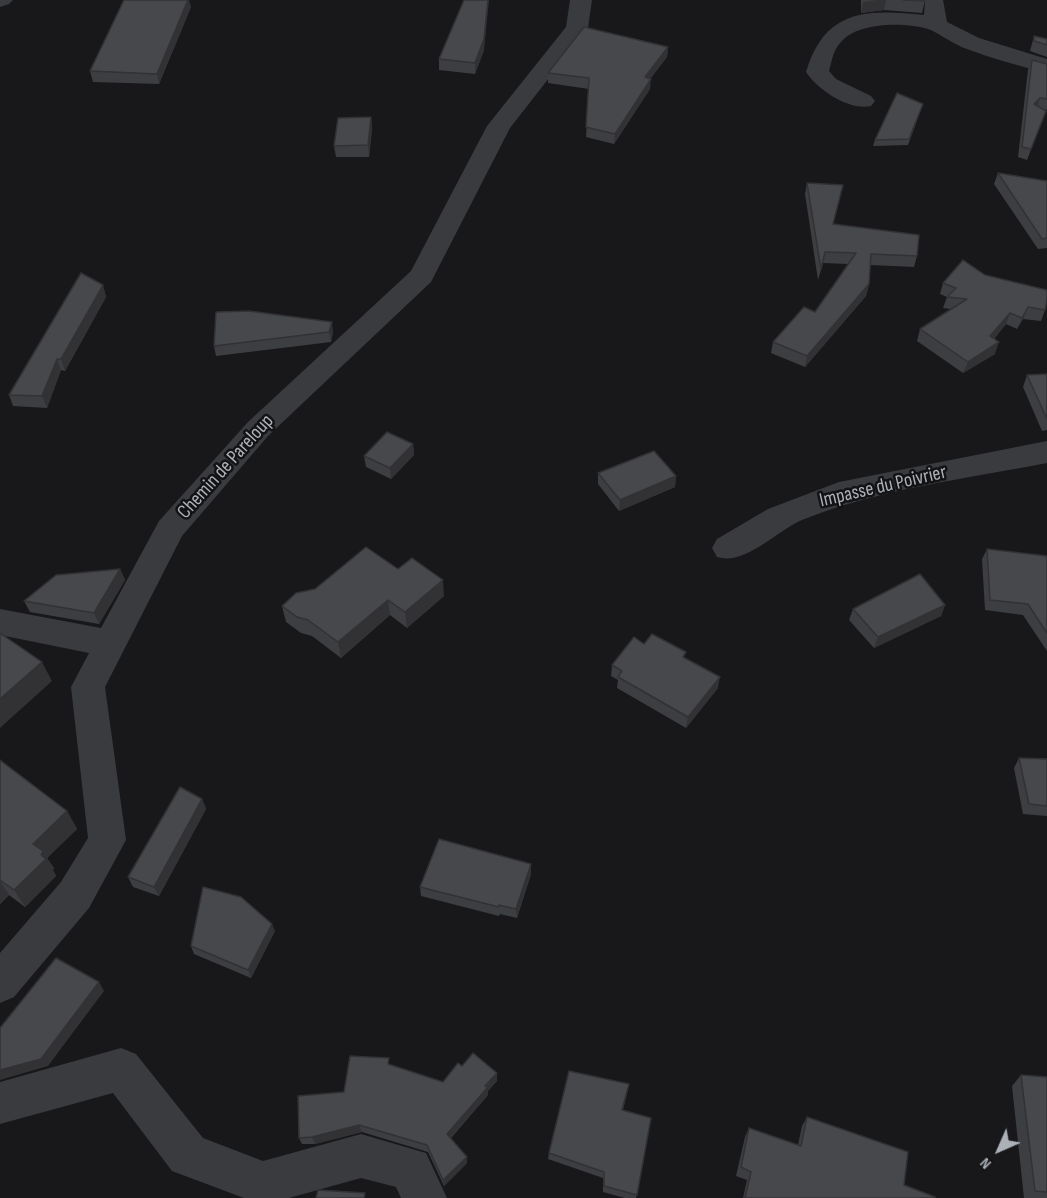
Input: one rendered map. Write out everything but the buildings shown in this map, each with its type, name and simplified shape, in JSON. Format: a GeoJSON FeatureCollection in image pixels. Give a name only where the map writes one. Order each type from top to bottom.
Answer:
{"type":"FeatureCollection","features":[{"type":"Feature","properties":{"kind":"street","name":"Chemin de Pareloup"},"geometry":{"type":"LineString","coordinates":[[0,983],[75,895],[107,840],[88,687],[170,528],[258,429],[422,276],[499,126],[577,28],[581,0]]}},
{"type":"Feature","properties":{"kind":"street"},"geometry":{"type":"LineString","coordinates":[[933,0],[936,23]]}},
{"type":"Feature","properties":{"kind":"street"},"geometry":{"type":"LineString","coordinates":[[863,101],[828,84],[817,72],[828,41],[842,26],[869,20],[936,23],[962,39],[1047,66]]}},
{"type":"Feature","properties":{"kind":"street","name":"Impasse du Poivrier"},"geometry":{"type":"LineString","coordinates":[[728,548],[778,517],[839,493],[1047,452]]}},
{"type":"Feature","properties":{"kind":"street"},"geometry":{"type":"LineString","coordinates":[[0,622],[40,628],[110,644]]}},
{"type":"Feature","properties":{"kind":"street"},"geometry":{"type":"LineString","coordinates":[[0,1103],[121,1069],[188,1155],[263,1183],[361,1156],[410,1170],[425,1198]]}}]}
